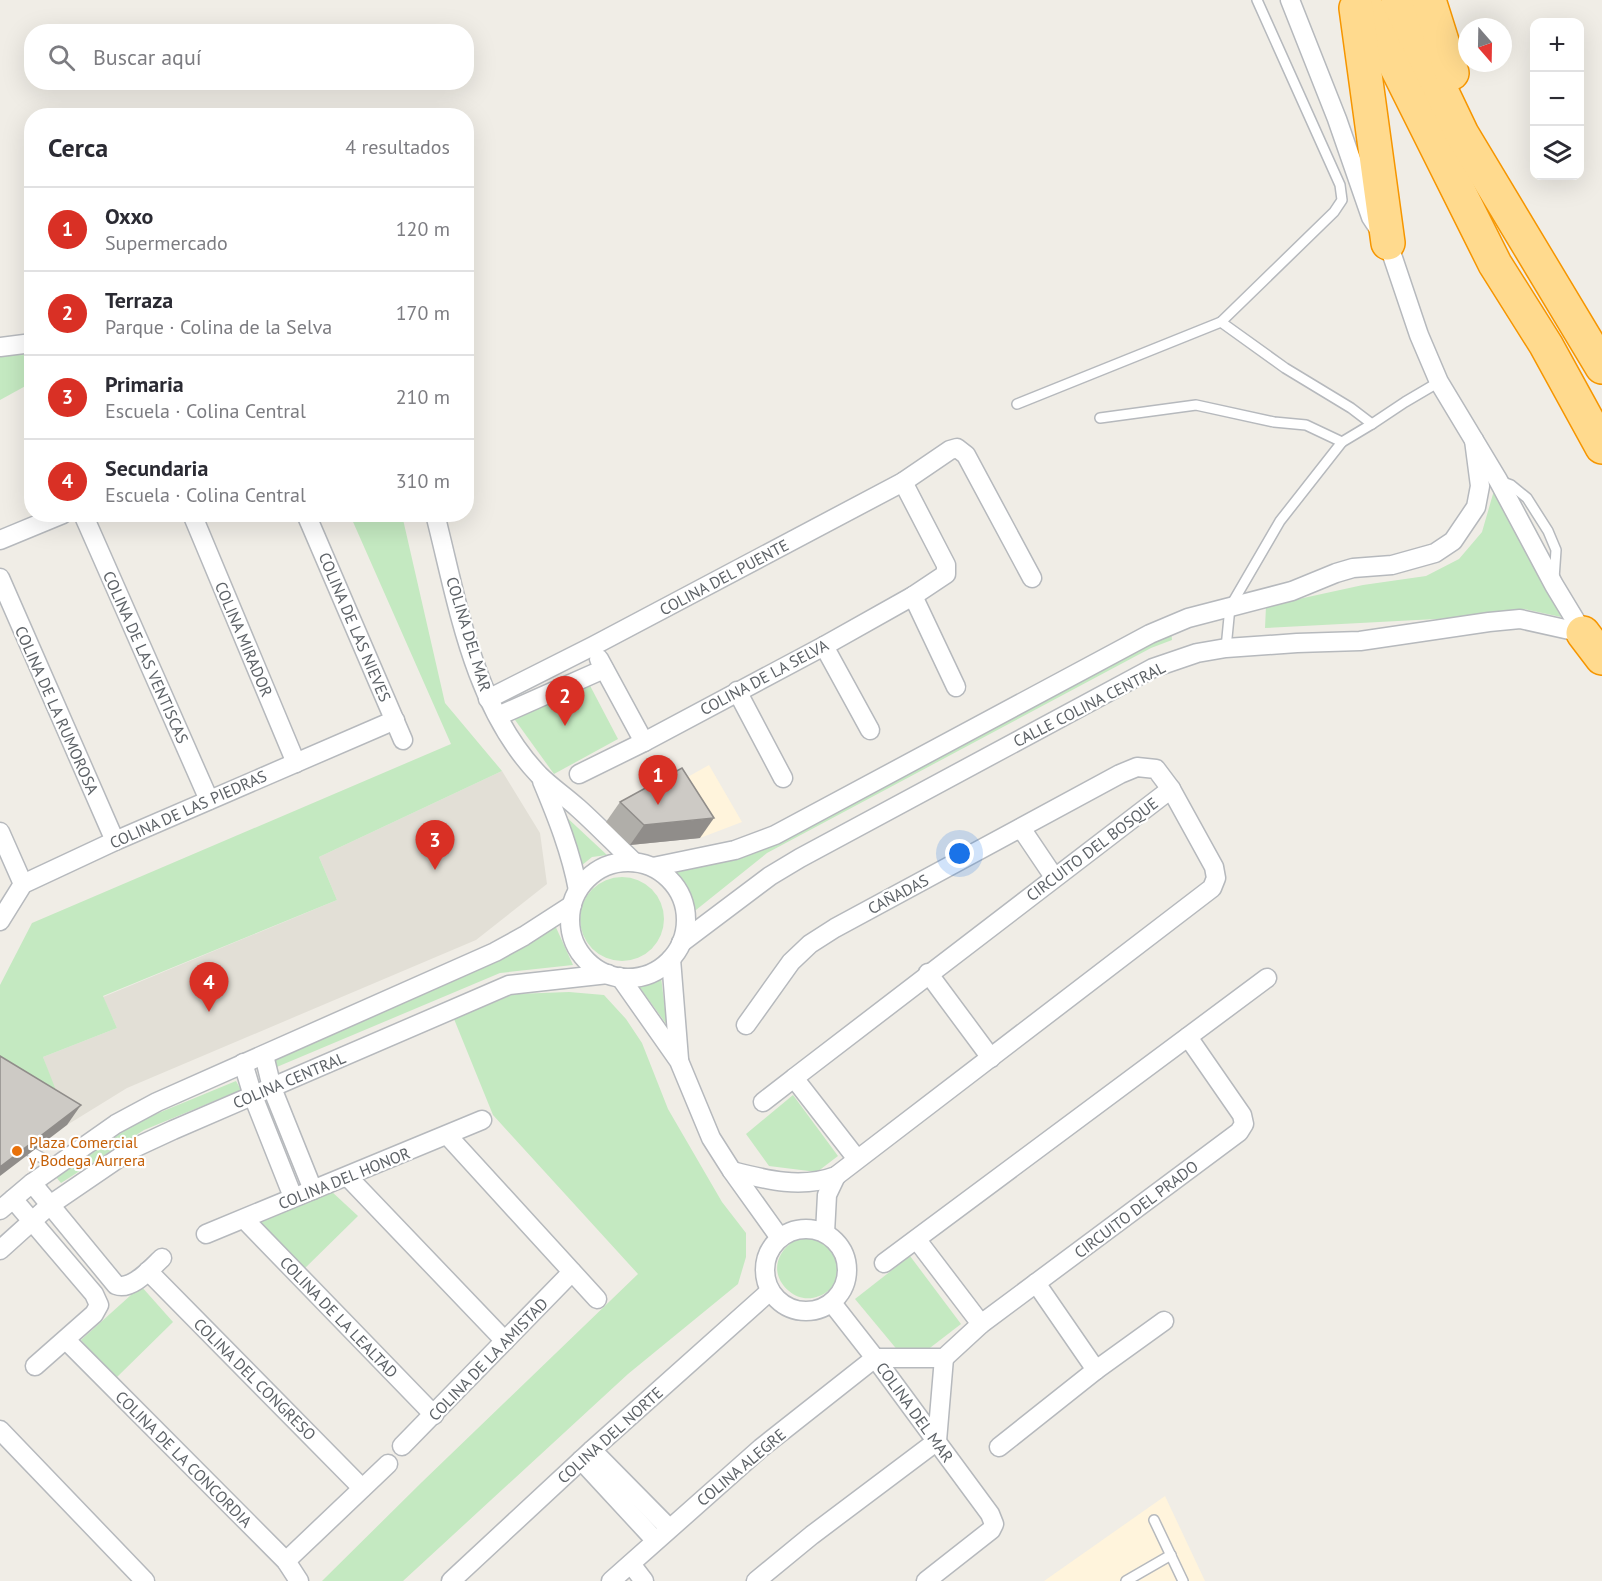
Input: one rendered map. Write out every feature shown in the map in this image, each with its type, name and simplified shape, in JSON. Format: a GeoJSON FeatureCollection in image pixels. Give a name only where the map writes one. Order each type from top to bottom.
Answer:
{"type":"FeatureCollection","features":[{"type":"Feature","properties":{"kind":"highway"},"geometry":{"type":"LineString","coordinates":[[1355,0],[1388,243]]}},
{"type":"Feature","properties":{"kind":"highway"},"geometry":{"type":"LineString","coordinates":[[1362,0],[1496,264],[1546,345],[1602,447]]}},
{"type":"Feature","properties":{"kind":"highway"},"geometry":{"type":"LineString","coordinates":[[1398,0],[1461,134],[1602,367]]}},
{"type":"Feature","properties":{"kind":"highway"},"geometry":{"type":"LineString","coordinates":[[1429,0],[1454,78],[1461,134]]}},
{"type":"Feature","properties":{"kind":"street"},"geometry":{"type":"LineString","coordinates":[[1290,0],[1337,119],[1371,217],[1388,243],[1419,335],[1439,382],[1498,480],[1554,585],[1593,645]]}},
{"type":"Feature","properties":{"kind":"street"},"geometry":{"type":"LineString","coordinates":[[0,347],[24,344]]}},
{"type":"Feature","properties":{"kind":"street","name":"CALLE COLINA CENTRAL"},"geometry":{"type":"LineString","coordinates":[[653,867],[735,850],[775,836],[1150,634],[1188,618],[1292,591],[1353,568],[1392,565],[1435,553],[1453,541],[1476,507],[1480,486],[1474,440]]}},
{"type":"Feature","properties":{"kind":"street","name":"COLINA DEL PUENTE"},"geometry":{"type":"LineString","coordinates":[[488,699],[903,482],[950,450],[957,448],[966,455],[1032,578]]}},
{"type":"Feature","properties":{"kind":"street","name":"COLINA DE LA SELVA"},"geometry":{"type":"LineString","coordinates":[[579,774],[824,646],[913,596],[946,574],[946,566],[903,482]]}},
{"type":"Feature","properties":{"kind":"street"},"geometry":{"type":"LineString","coordinates":[[0,540],[44,522]]}},
{"type":"Feature","properties":{"kind":"street","name":"COLINA DE LAS VENTISCAS"},"geometry":{"type":"LineString","coordinates":[[87,522],[210,800]]}},
{"type":"Feature","properties":{"kind":"street","name":"COLINA MIRADOR"},"geometry":{"type":"LineString","coordinates":[[195,522],[296,763]]}},
{"type":"Feature","properties":{"kind":"street","name":"COLINA DE LAS NIEVES"},"geometry":{"type":"LineString","coordinates":[[309,522],[403,740]]}},
{"type":"Feature","properties":{"kind":"street","name":"COLINA DEL MAR"},"geometry":{"type":"LineString","coordinates":[[437,522],[470,649],[488,699],[518,749],[540,776],[577,807],[634,862]]}},
{"type":"Feature","properties":{"kind":"street","name":"COLINA DE LA RUMOROSA"},"geometry":{"type":"LineString","coordinates":[[0,578],[114,841]]}},
{"type":"Feature","properties":{"kind":"street"},"geometry":{"type":"LineString","coordinates":[[913,596],[956,687]]}},
{"type":"Feature","properties":{"kind":"street","name":"CALLE COLINA CENTRAL"},"geometry":{"type":"LineString","coordinates":[[681,943],[770,876],[800,858],[1152,668],[1197,652],[1297,642],[1360,641],[1489,622],[1520,620],[1593,645]]}},
{"type":"Feature","properties":{"kind":"street"},"geometry":{"type":"LineString","coordinates":[[593,646],[644,742]]}},
{"type":"Feature","properties":{"kind":"street"},"geometry":{"type":"LineString","coordinates":[[824,646],[870,730]]}},
{"type":"Feature","properties":{"kind":"street"},"geometry":{"type":"LineString","coordinates":[[498,716],[604,669]]}},
{"type":"Feature","properties":{"kind":"street"},"geometry":{"type":"LineString","coordinates":[[737,691],[783,778]]}},
{"type":"Feature","properties":{"kind":"street","name":"COLINA DE LAS PIEDRAS"},"geometry":{"type":"LineString","coordinates":[[23,884],[114,841],[395,720]]}},
{"type":"Feature","properties":{"kind":"street","name":"CAÑADAS"},"geometry":{"type":"LineString","coordinates":[[746,1025],[791,962],[810,944],[845,922],[1137,767],[1156,769],[1170,789]]}},
{"type":"Feature","properties":{"kind":"street","name":"COLINA DEL MAR"},"geometry":{"type":"LineString","coordinates":[[540,776],[561,826],[574,866],[575,897]]}},
{"type":"Feature","properties":{"kind":"street","name":"CIRCUITO DEL BOSQUE"},"geometry":{"type":"LineString","coordinates":[[732,1171],[771,1181],[799,1183],[820,1182],[836,1176],[1212,888],[1216,878],[1214,867],[1170,789],[763,1102]]}},
{"type":"Feature","properties":{"kind":"street"},"geometry":{"type":"LineString","coordinates":[[1021,828],[1054,877]]}},
{"type":"Feature","properties":{"kind":"street"},"geometry":{"type":"LineString","coordinates":[[0,832],[23,884]]}},
{"type":"Feature","properties":{"kind":"street"},"geometry":{"type":"LineString","coordinates":[[634,862],[653,867],[668,877],[679,891],[686,917],[681,943],[671,959],[656,970],[639,977],[614,976],[593,966],[581,954],[573,939],[570,922],[575,897],[592,874],[612,864],[634,862]]}},
{"type":"Feature","properties":{"kind":"street"},"geometry":{"type":"LineString","coordinates":[[0,870],[23,884]]}},
{"type":"Feature","properties":{"kind":"street"},"geometry":{"type":"LineString","coordinates":[[0,921],[23,884]]}},
{"type":"Feature","properties":{"kind":"street","name":"COLINA CENTRAL"},"geometry":{"type":"LineString","coordinates":[[7,1204],[32,1183],[116,1124],[157,1102],[495,952],[524,936],[575,897]]}},
{"type":"Feature","properties":{"kind":"street"},"geometry":{"type":"LineString","coordinates":[[671,959],[679,1061]]}},
{"type":"Feature","properties":{"kind":"street"},"geometry":{"type":"LineString","coordinates":[[928,974],[991,1058]]}},
{"type":"Feature","properties":{"kind":"street"},"geometry":{"type":"LineString","coordinates":[[614,976],[679,1061],[711,1138],[780,1238]]}},
{"type":"Feature","properties":{"kind":"street","name":"COLINA CENTRAL"},"geometry":{"type":"LineString","coordinates":[[0,1250],[50,1205],[132,1149],[509,985],[614,976]]}},
{"type":"Feature","properties":{"kind":"street"},"geometry":{"type":"LineString","coordinates":[[884,1263],[1267,978]]}},
{"type":"Feature","properties":{"kind":"street","name":"CIRCUITO DEL PRADO"},"geometry":{"type":"LineString","coordinates":[[944,1358],[981,1324],[1239,1132],[1244,1124],[1242,1115],[1188,1036]]}},
{"type":"Feature","properties":{"kind":"street"},"geometry":{"type":"LineString","coordinates":[[264,1055],[272,1088],[313,1190]]}},
{"type":"Feature","properties":{"kind":"street"},"geometry":{"type":"LineString","coordinates":[[243,1063],[253,1096],[293,1197]]}},
{"type":"Feature","properties":{"kind":"street"},"geometry":{"type":"LineString","coordinates":[[794,1078],[857,1159]]}},
{"type":"Feature","properties":{"kind":"street","name":"COLINA DEL HONOR"},"geometry":{"type":"LineString","coordinates":[[206,1234],[448,1136],[482,1120]]}},
{"type":"Feature","properties":{"kind":"street"},"geometry":{"type":"LineString","coordinates":[[448,1136],[597,1299]]}},
{"type":"Feature","properties":{"kind":"street"},"geometry":{"type":"LineString","coordinates":[[825,1233],[827,1195],[836,1176]]}},
{"type":"Feature","properties":{"kind":"street"},"geometry":{"type":"LineString","coordinates":[[348,1177],[505,1341]]}},
{"type":"Feature","properties":{"kind":"street"},"geometry":{"type":"LineString","coordinates":[[32,1183],[112,1281],[120,1287],[130,1284],[162,1258]]}},
{"type":"Feature","properties":{"kind":"street"},"geometry":{"type":"LineString","coordinates":[[7,1204],[33,1220],[94,1294],[99,1305],[94,1314],[35,1366]]}},
{"type":"Feature","properties":{"kind":"street","name":"COLINA DE LA LEALTAD"},"geometry":{"type":"LineString","coordinates":[[244,1219],[434,1415]]}},
{"type":"Feature","properties":{"kind":"street"},"geometry":{"type":"LineString","coordinates":[[802,1229],[814,1229],[825,1233],[843,1249],[848,1266],[846,1284],[832,1303],[821,1309],[810,1312],[787,1307],[770,1291],[766,1280],[764,1269],[772,1246],[790,1232],[802,1229]]}},
{"type":"Feature","properties":{"kind":"street"},"geometry":{"type":"LineString","coordinates":[[916,1240],[981,1324]]}},
{"type":"Feature","properties":{"kind":"street","name":"COLINA DEL CONGRESO"},"geometry":{"type":"LineString","coordinates":[[148,1271],[362,1488]]}},
{"type":"Feature","properties":{"kind":"street","name":"COLINA DE LA AMISTAD"},"geometry":{"type":"LineString","coordinates":[[402,1446],[572,1272]]}},
{"type":"Feature","properties":{"kind":"street"},"geometry":{"type":"LineString","coordinates":[[1036,1283],[1096,1371]]}},
{"type":"Feature","properties":{"kind":"street","name":"COLINA DEL NORTE"},"geometry":{"type":"LineString","coordinates":[[451,1581],[770,1291]]}},
{"type":"Feature","properties":{"kind":"street","name":"COLINA DEL MAR"},"geometry":{"type":"LineString","coordinates":[[832,1303],[937,1441],[990,1514],[994,1524],[991,1530],[926,1581]]}},
{"type":"Feature","properties":{"kind":"street"},"geometry":{"type":"LineString","coordinates":[[999,1447],[1164,1321]]}},
{"type":"Feature","properties":{"kind":"street","name":"COLINA DE LA CONCORDIA"},"geometry":{"type":"LineString","coordinates":[[66,1340],[286,1561],[299,1581]]}},
{"type":"Feature","properties":{"kind":"street"},"geometry":{"type":"LineString","coordinates":[[756,1581],[937,1441],[944,1358],[875,1358]]}},
{"type":"Feature","properties":{"kind":"street","name":"COLINA ALEGRE"},"geometry":{"type":"LineString","coordinates":[[611,1581],[761,1448],[875,1358]]}},
{"type":"Feature","properties":{"kind":"street"},"geometry":{"type":"LineString","coordinates":[[0,1430],[146,1581]]}},
{"type":"Feature","properties":{"kind":"street"},"geometry":{"type":"LineString","coordinates":[[587,1455],[669,1528]]}},
{"type":"Feature","properties":{"kind":"street"},"geometry":{"type":"LineString","coordinates":[[587,1455],[655,1540]]}},
{"type":"Feature","properties":{"kind":"street"},"geometry":{"type":"LineString","coordinates":[[286,1561],[388,1464]]}},
{"type":"Feature","properties":{"kind":"street"},"geometry":{"type":"LineString","coordinates":[[631,1564],[644,1581]]}},
{"type":"Feature","properties":{"kind":"lane"},"geometry":{"type":"LineString","coordinates":[[1017,404],[1221,322],[1334,212],[1342,200],[1340,185],[1257,0]]}},
{"type":"Feature","properties":{"kind":"lane"},"geometry":{"type":"LineString","coordinates":[[1221,322],[1285,368],[1320,387],[1372,424]]}},
{"type":"Feature","properties":{"kind":"lane"},"geometry":{"type":"LineString","coordinates":[[1226,648],[1230,607],[1280,521],[1342,442],[1439,382]]}},
{"type":"Feature","properties":{"kind":"lane"},"geometry":{"type":"LineString","coordinates":[[1100,418],[1196,405],[1274,422],[1306,425],[1342,442]]}},
{"type":"Feature","properties":{"kind":"lane"},"geometry":{"type":"LineString","coordinates":[[0,1134],[56,1166]]}},
{"type":"Feature","properties":{"kind":"lane"},"geometry":{"type":"LineString","coordinates":[[1154,1520],[1183,1581]]}},
{"type":"Feature","properties":{"kind":"lane"},"geometry":{"type":"LineString","coordinates":[[1126,1581],[1171,1555]]}},
{"type":"Feature","properties":{"kind":"shaded area"},"geometry":{"type":"Polygon","coordinates":[[[709,765],[742,822],[700,838],[668,788],[709,765]]]}},
{"type":"Feature","properties":{"kind":"shaded area"},"geometry":{"type":"Polygon","coordinates":[[[502,771],[540,833],[547,884],[476,940],[127,1088],[67,1125],[43,1057],[117,1028],[103,997],[337,900],[319,857],[502,771]]]}},
{"type":"Feature","properties":{"kind":"shaded area"},"geometry":{"type":"Polygon","coordinates":[[[1165,1496],[1205,1581],[1044,1581],[1165,1496]]]}},
{"type":"Feature","properties":{"kind":"green space"},"geometry":{"type":"Polygon","coordinates":[[[24,350],[24,387],[0,400],[0,356],[24,350]]]}},
{"type":"Feature","properties":{"kind":"green space"},"geometry":{"type":"Polygon","coordinates":[[[1495,487],[1561,617],[1524,609],[1455,618],[1265,628],[1266,606],[1363,585],[1426,576],[1459,559],[1482,532],[1495,487]]]}},
{"type":"Feature","properties":{"kind":"green space"},"geometry":{"type":"Polygon","coordinates":[[[353,522],[404,522],[445,703],[502,771],[319,857],[337,900],[103,996],[117,1028],[43,1057],[59,1098],[0,1081],[0,985],[32,923],[451,744],[353,522]]]}},
{"type":"Feature","properties":{"kind":"green space"},"geometry":{"type":"Polygon","coordinates":[[[1171,630],[1172,640],[1151,648],[767,853],[691,914],[685,886],[670,871],[760,848],[1171,630]]]}},
{"type":"Feature","properties":{"kind":"green space"},"geometry":{"type":"Polygon","coordinates":[[[586,678],[618,739],[554,774],[510,713],[586,678]]]}},
{"type":"Feature","properties":{"kind":"green space"},"geometry":{"type":"Polygon","coordinates":[[[562,813],[607,855],[592,857],[576,870],[562,813]]]}},
{"type":"Feature","properties":{"kind":"green space"},"geometry":{"type":"Polygon","coordinates":[[[622,877],[638,880],[652,889],[661,903],[664,919],[661,935],[652,949],[638,958],[622,961],[606,958],[592,949],[583,935],[580,919],[583,903],[592,889],[606,880],[622,877]]]}},
{"type":"Feature","properties":{"kind":"green space"},"geometry":{"type":"Polygon","coordinates":[[[554,923],[573,965],[500,973],[272,1069],[267,1059],[494,962],[554,923]]]}},
{"type":"Feature","properties":{"kind":"green space"},"geometry":{"type":"Polygon","coordinates":[[[661,977],[667,1025],[638,985],[661,977]]]}},
{"type":"Feature","properties":{"kind":"green space"},"geometry":{"type":"Polygon","coordinates":[[[569,992],[604,995],[626,1019],[642,1043],[668,1109],[722,1202],[746,1233],[746,1257],[738,1284],[628,1374],[403,1581],[322,1581],[638,1274],[493,1115],[454,1019],[514,994],[569,992]]]}},
{"type":"Feature","properties":{"kind":"green space"},"geometry":{"type":"Polygon","coordinates":[[[236,1081],[241,1090],[144,1130],[61,1183],[56,1177],[139,1121],[236,1081]]]}},
{"type":"Feature","properties":{"kind":"green space"},"geometry":{"type":"Polygon","coordinates":[[[793,1095],[838,1156],[817,1172],[769,1166],[746,1134],[793,1095]]]}},
{"type":"Feature","properties":{"kind":"green space"},"geometry":{"type":"Polygon","coordinates":[[[331,1191],[358,1216],[301,1272],[255,1223],[331,1191]]]}},
{"type":"Feature","properties":{"kind":"green space"},"geometry":{"type":"Polygon","coordinates":[[[812,1236],[825,1241],[834,1251],[839,1262],[840,1273],[836,1283],[820,1296],[799,1297],[783,1285],[779,1279],[777,1265],[787,1246],[798,1239],[812,1236]]]}},
{"type":"Feature","properties":{"kind":"green space"},"geometry":{"type":"Polygon","coordinates":[[[910,1256],[961,1324],[909,1364],[855,1299],[910,1256]]]}},
{"type":"Feature","properties":{"kind":"green space"},"geometry":{"type":"Polygon","coordinates":[[[141,1286],[173,1322],[116,1378],[81,1340],[141,1286]]]}},
{"type":"Feature","properties":{"kind":"building"},"geometry":{"type":"Polygon","coordinates":[[[682,768],[714,818],[644,825],[620,802],[682,768]]]}},
{"type":"Feature","properties":{"kind":"building"},"geometry":{"type":"Polygon","coordinates":[[[0,1056],[81,1105],[0,1167],[0,1056]]]}},
{"type":"Feature","properties":{"kind":"place","name":"Terraza"},"geometry":{"type":"Point","coordinates":[565,726]}},
{"type":"Feature","properties":{"kind":"place","name":"Oxxo"},"geometry":{"type":"Point","coordinates":[658,805]}},
{"type":"Feature","properties":{"kind":"place","name":"Primaria"},"geometry":{"type":"Point","coordinates":[435,870]}},
{"type":"Feature","properties":{"kind":"place","name":"Secundaria"},"geometry":{"type":"Point","coordinates":[209,1012]}},
{"type":"Feature","properties":{"kind":"place","name":"Plaza Comercial y Bodega Aurrera"},"geometry":{"type":"Point","coordinates":[17,1151]}}]}
